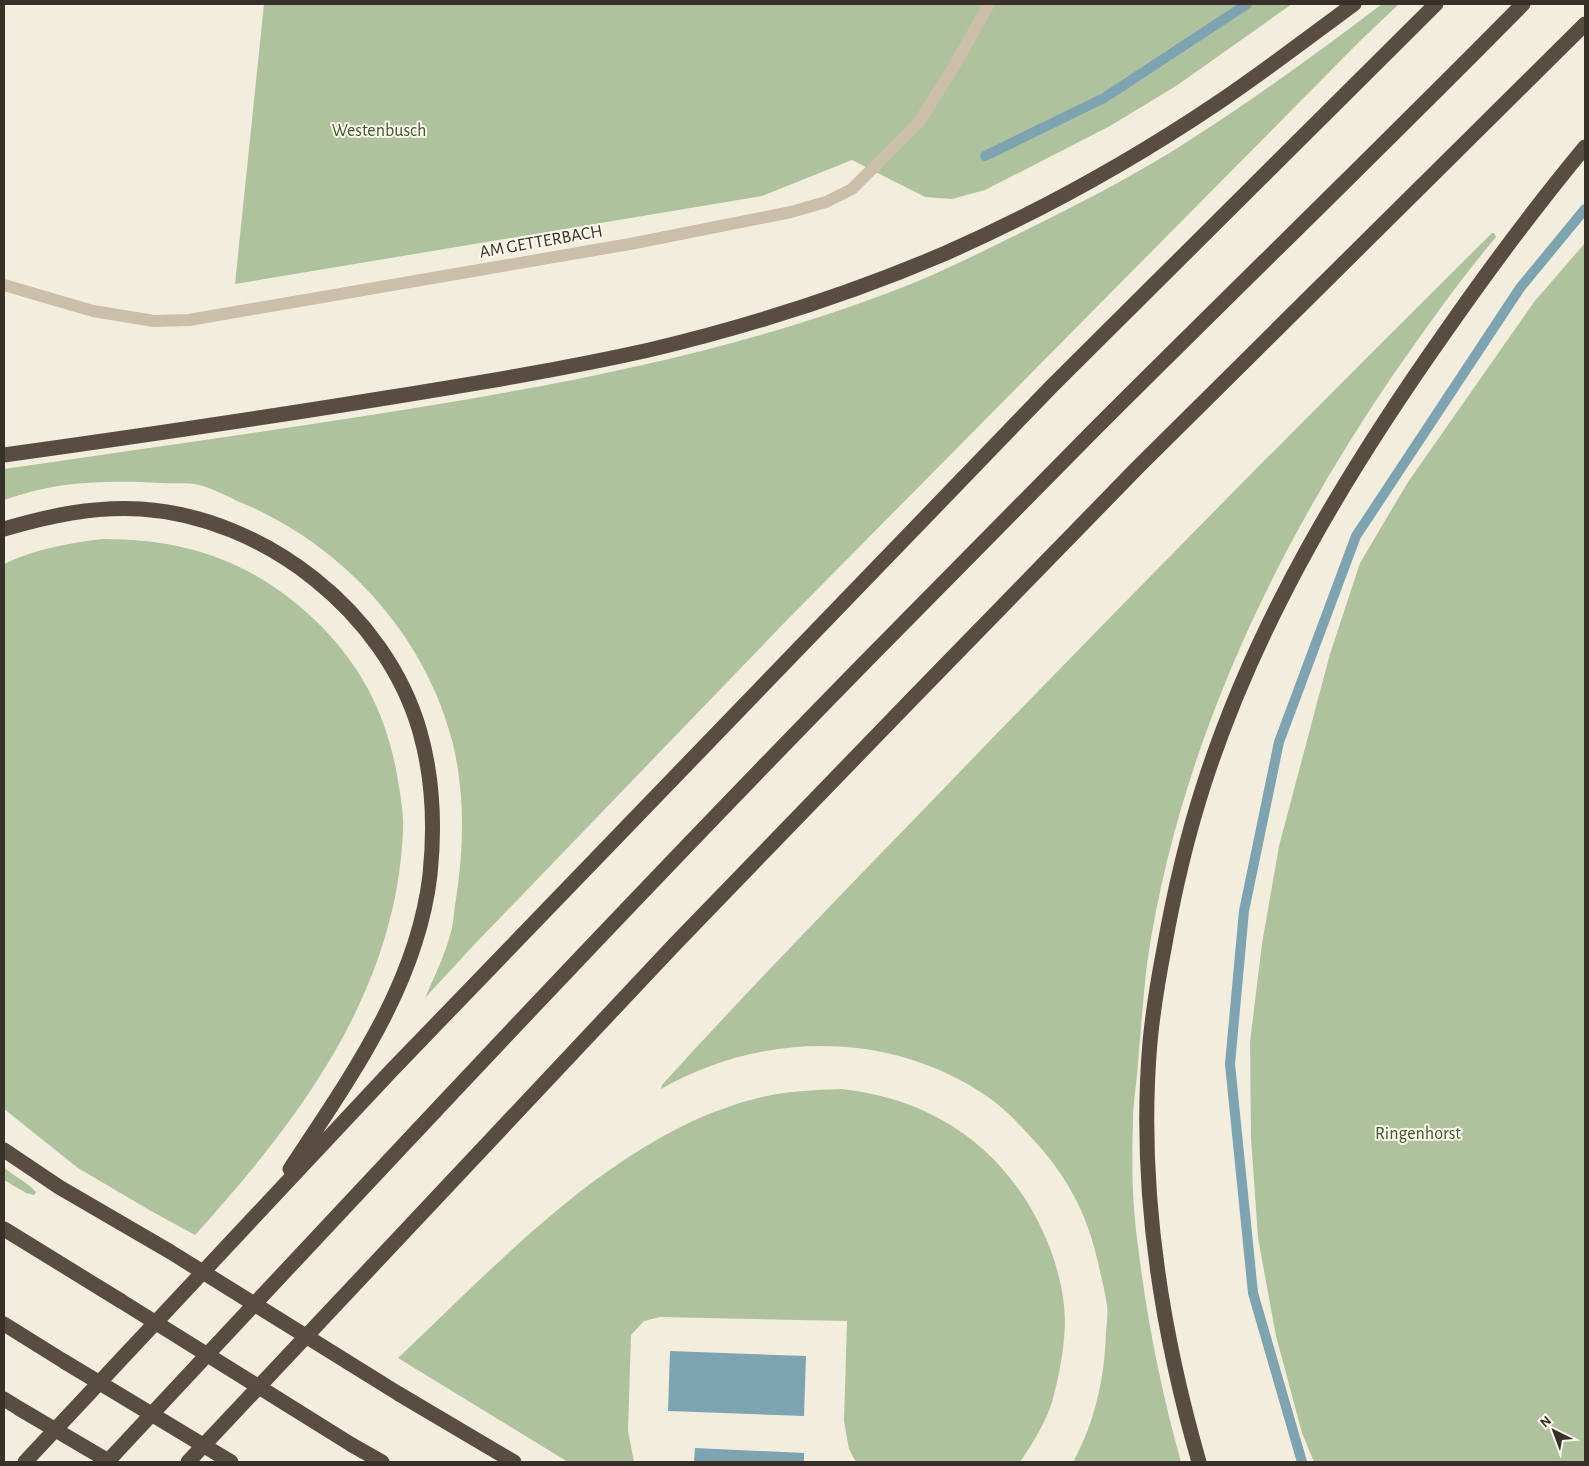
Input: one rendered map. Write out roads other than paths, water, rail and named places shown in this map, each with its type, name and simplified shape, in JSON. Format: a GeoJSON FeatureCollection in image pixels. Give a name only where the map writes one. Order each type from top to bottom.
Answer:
{"type":"FeatureCollection","features":[{"type":"Feature","properties":{"kind":"highway"},"geometry":{"type":"LineString","coordinates":[[4,454],[341,405],[502,379],[649,350],[818,302],[945,253],[1063,196],[1220,102],[1354,4]]}},
{"type":"Feature","properties":{"kind":"highway"},"geometry":{"type":"LineString","coordinates":[[25,1462],[392,1070],[1052,386],[1436,4]]}},
{"type":"Feature","properties":{"kind":"highway"},"geometry":{"type":"LineString","coordinates":[[4,1399],[108,1462],[377,1173],[868,659],[1522,4]]}},
{"type":"Feature","properties":{"kind":"highway"},"geometry":{"type":"LineString","coordinates":[[188,1462],[675,944],[1138,466],[1585,24]]}},
{"type":"Feature","properties":{"kind":"highway"},"geometry":{"type":"LineString","coordinates":[[1199,1462],[1180,1393],[1161,1296],[1150,1199],[1148,1124],[1150,1039],[1170,913],[1185,848],[1205,780],[1228,717],[1276,609],[1308,546],[1355,466],[1403,392],[1505,248],[1585,147]]}},
{"type":"Feature","properties":{"kind":"highway"},"geometry":{"type":"LineString","coordinates":[[4,529],[55,515],[111,509],[141,509],[180,514],[247,538],[272,549],[299,566],[326,588],[352,614],[391,666],[409,704],[419,730],[427,765],[432,803],[430,876],[422,920],[410,958],[375,1037],[265,1206]]}},
{"type":"Feature","properties":{"kind":"highway"},"geometry":{"type":"LineString","coordinates":[[4,1150],[59,1187],[169,1251],[399,1394],[514,1462]]}},
{"type":"Feature","properties":{"kind":"highway"},"geometry":{"type":"LineString","coordinates":[[4,1229],[382,1462]]}},
{"type":"Feature","properties":{"kind":"highway"},"geometry":{"type":"LineString","coordinates":[[4,1324],[231,1462]]}},
{"type":"Feature","properties":{"kind":"street","name":"AM GETTERBACH"},"geometry":{"type":"LineString","coordinates":[[4,285],[101,313],[154,321],[189,320],[630,244],[800,210],[826,202],[852,189],[919,122],[953,68],[988,4]]}},
{"type":"Feature","properties":{"kind":"water"},"geometry":{"type":"Polygon","coordinates":[[[670,1351],[806,1356],[804,1416],[668,1411],[670,1351]]]}},
{"type":"Feature","properties":{"kind":"water"},"geometry":{"type":"Polygon","coordinates":[[[695,1448],[804,1453],[804,1462],[694,1462],[695,1448]]]}},
{"type":"Feature","properties":{"kind":"waterway"},"geometry":{"type":"LineString","coordinates":[[985,156],[1104,98],[1247,4]]}},
{"type":"Feature","properties":{"kind":"waterway"},"geometry":{"type":"LineString","coordinates":[[1302,1462],[1253,1293],[1230,1064],[1244,911],[1279,742],[1356,536],[1520,288],[1585,209]]}},
{"type":"Feature","properties":{"kind":"park label","name":"Westenbusch"},"geometry":{"type":"Point","coordinates":[379,131]}},
{"type":"Feature","properties":{"kind":"park label","name":"Ringenhorst"},"geometry":{"type":"Point","coordinates":[1418,1134]}}]}
